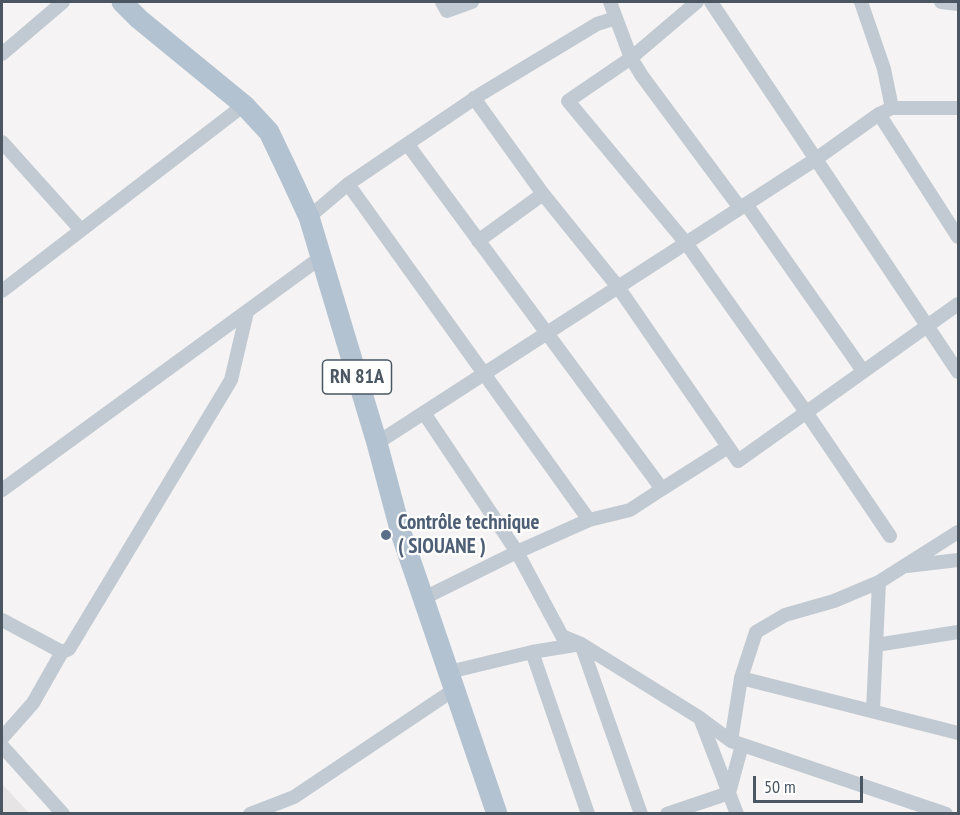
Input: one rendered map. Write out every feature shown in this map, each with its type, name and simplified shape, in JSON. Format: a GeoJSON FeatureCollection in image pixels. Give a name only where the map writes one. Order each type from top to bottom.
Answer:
{"type":"FeatureCollection","features":[{"type":"Feature","properties":{"kind":"main road","name":"RN 81A"},"geometry":{"type":"LineString","coordinates":[[122,2],[139,19],[244,105],[268,132],[309,217],[378,443],[401,533],[497,813]]}},
{"type":"Feature","properties":{"kind":"street"},"geometry":{"type":"LineString","coordinates":[[2,54],[63,2]]}},
{"type":"Feature","properties":{"kind":"street"},"geometry":{"type":"LineString","coordinates":[[442,2],[447,11],[472,2]]}},
{"type":"Feature","properties":{"kind":"street"},"geometry":{"type":"LineString","coordinates":[[610,2],[631,58],[642,76],[743,206],[863,371]]}},
{"type":"Feature","properties":{"kind":"street"},"geometry":{"type":"LineString","coordinates":[[697,2],[631,58],[568,101],[686,243],[806,412],[890,536]]}},
{"type":"Feature","properties":{"kind":"street"},"geometry":{"type":"LineString","coordinates":[[711,2],[958,372]]}},
{"type":"Feature","properties":{"kind":"street"},"geometry":{"type":"LineString","coordinates":[[861,2],[884,69],[892,108]]}},
{"type":"Feature","properties":{"kind":"street"},"geometry":{"type":"LineString","coordinates":[[941,2],[958,4]]}},
{"type":"Feature","properties":{"kind":"street"},"geometry":{"type":"LineString","coordinates":[[309,217],[348,184],[474,98],[597,24],[616,18]]}},
{"type":"Feature","properties":{"kind":"street"},"geometry":{"type":"LineString","coordinates":[[474,98],[543,194],[618,287],[738,461],[958,304]]}},
{"type":"Feature","properties":{"kind":"street"},"geometry":{"type":"LineString","coordinates":[[2,291],[244,105]]}},
{"type":"Feature","properties":{"kind":"street"},"geometry":{"type":"LineString","coordinates":[[378,443],[816,159],[879,114],[892,108],[958,108]]}},
{"type":"Feature","properties":{"kind":"street"},"geometry":{"type":"LineString","coordinates":[[879,114],[958,237]]}},
{"type":"Feature","properties":{"kind":"street"},"geometry":{"type":"LineString","coordinates":[[2,142],[81,230]]}},
{"type":"Feature","properties":{"kind":"street"},"geometry":{"type":"LineString","coordinates":[[408,145],[662,489]]}},
{"type":"Feature","properties":{"kind":"street"},"geometry":{"type":"LineString","coordinates":[[348,184],[589,520]]}},
{"type":"Feature","properties":{"kind":"street"},"geometry":{"type":"LineString","coordinates":[[478,241],[543,194]]}},
{"type":"Feature","properties":{"kind":"street"},"geometry":{"type":"LineString","coordinates":[[2,490],[320,258]]}},
{"type":"Feature","properties":{"kind":"street"},"geometry":{"type":"LineString","coordinates":[[2,738],[33,703],[62,652],[69,649],[231,380],[247,312]]}},
{"type":"Feature","properties":{"kind":"street"},"geometry":{"type":"LineString","coordinates":[[424,413],[517,552],[562,636],[581,644],[737,743],[946,813]]}},
{"type":"Feature","properties":{"kind":"street"},"geometry":{"type":"LineString","coordinates":[[424,598],[517,552],[589,520],[630,510],[728,447]]}},
{"type":"Feature","properties":{"kind":"street"},"geometry":{"type":"LineString","coordinates":[[729,793],[737,743],[741,678],[756,632],[785,615],[834,601],[879,582],[958,532]]}},
{"type":"Feature","properties":{"kind":"street"},"geometry":{"type":"LineString","coordinates":[[900,567],[958,560]]}},
{"type":"Feature","properties":{"kind":"street"},"geometry":{"type":"LineString","coordinates":[[873,710],[879,582]]}},
{"type":"Feature","properties":{"kind":"street"},"geometry":{"type":"LineString","coordinates":[[2,620],[62,652]]}},
{"type":"Feature","properties":{"kind":"street"},"geometry":{"type":"LineString","coordinates":[[876,645],[958,632]]}},
{"type":"Feature","properties":{"kind":"street"},"geometry":{"type":"LineString","coordinates":[[250,813],[294,797],[452,681],[532,652],[581,644]]}},
{"type":"Feature","properties":{"kind":"street"},"geometry":{"type":"LineString","coordinates":[[581,644],[641,813]]}},
{"type":"Feature","properties":{"kind":"street"},"geometry":{"type":"LineString","coordinates":[[532,652],[588,813]]}},
{"type":"Feature","properties":{"kind":"street"},"geometry":{"type":"LineString","coordinates":[[741,678],[958,733]]}},
{"type":"Feature","properties":{"kind":"street"},"geometry":{"type":"LineString","coordinates":[[700,718],[736,813]]}},
{"type":"Feature","properties":{"kind":"street"},"geometry":{"type":"LineString","coordinates":[[2,746],[63,813]]}},
{"type":"Feature","properties":{"kind":"street"},"geometry":{"type":"LineString","coordinates":[[667,813],[729,793]]}},
{"type":"Feature","properties":{"kind":"shaded area"},"geometry":{"type":"Polygon","coordinates":[[[2,784],[29,813],[2,813],[2,784]]]}},
{"type":"Feature","properties":{"kind":"place","name":"Contrôle technique ( SIOUANE )"},"geometry":{"type":"Point","coordinates":[386,535]}}]}
